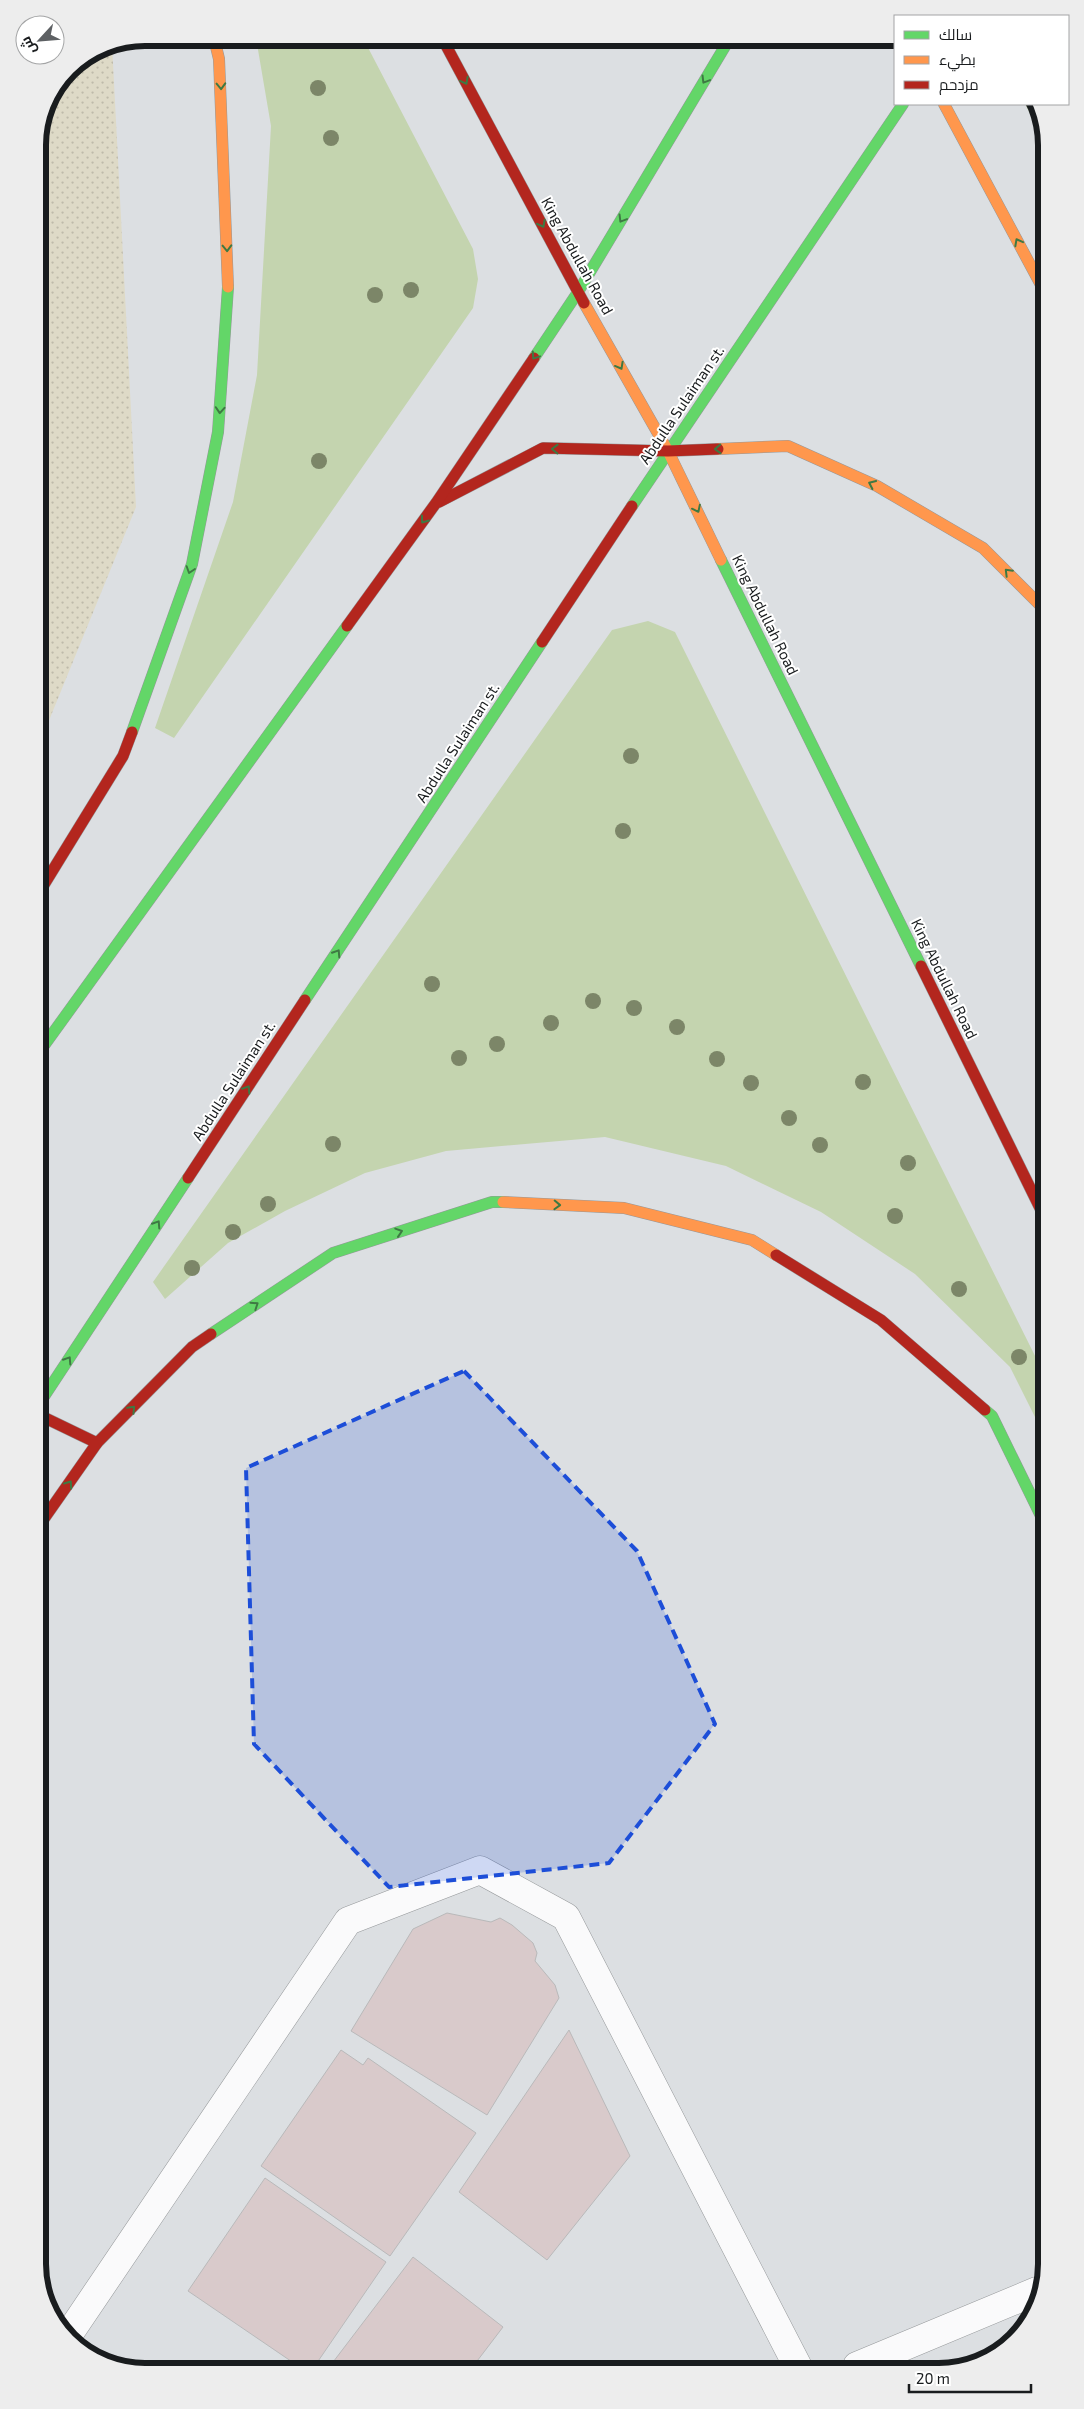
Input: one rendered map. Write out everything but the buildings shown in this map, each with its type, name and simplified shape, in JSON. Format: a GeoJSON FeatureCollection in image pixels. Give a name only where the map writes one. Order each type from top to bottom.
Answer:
{"type":"FeatureCollection","features":[{"type":"Feature","properties":{"kind":"main road"},"geometry":{"type":"LineString","coordinates":[[46,881],[123,756],[192,564],[218,432],[228,285],[219,59],[216,46]]}},
{"type":"Feature","properties":{"kind":"main road","name":"King Abdullah Road"},"geometry":{"type":"LineString","coordinates":[[446,46],[578,292],[668,452],[1038,1204]]}},
{"type":"Feature","properties":{"kind":"main road"},"geometry":{"type":"LineString","coordinates":[[46,1044],[436,503],[578,292],[725,46]]}},
{"type":"Feature","properties":{"kind":"main road","name":"Abdulla Sulaiman st."},"geometry":{"type":"LineString","coordinates":[[46,1393],[668,452],[902,105]]}},
{"type":"Feature","properties":{"kind":"main road"},"geometry":{"type":"LineString","coordinates":[[945,105],[1038,278]]}},
{"type":"Feature","properties":{"kind":"main road"},"geometry":{"type":"LineString","coordinates":[[436,503],[543,448],[668,452],[788,446],[877,486],[983,548],[1038,603]]}},
{"type":"Feature","properties":{"kind":"main road"},"geometry":{"type":"LineString","coordinates":[[46,1517],[97,1444],[192,1347],[334,1253],[492,1202],[624,1208],[752,1240],[881,1320],[992,1416],[1038,1507]]}},
{"type":"Feature","properties":{"kind":"main road"},"geometry":{"type":"LineString","coordinates":[[46,1418],[97,1444]]}},
{"type":"Feature","properties":{"kind":"street"},"geometry":{"type":"LineString","coordinates":[[72,2330],[348,1921],[480,1870],[566,1917],[796,2363]]}},
{"type":"Feature","properties":{"kind":"street"},"geometry":{"type":"LineString","coordinates":[[864,2363],[1033,2293]]}},
{"type":"Feature","properties":{"kind":"highlighted area"},"geometry":{"type":"Polygon","coordinates":[[[464,1371],[637,1551],[715,1724],[609,1863],[389,1887],[254,1744],[246,1468],[464,1371]]]}},
{"type":"Feature","properties":{"kind":"green space"},"geometry":{"type":"Polygon","coordinates":[[[257,46],[367,46],[473,249],[478,279],[473,308],[174,738],[155,728],[233,502],[257,375],[271,126],[257,46]]]}},
{"type":"Feature","properties":{"kind":"green space"},"geometry":{"type":"Polygon","coordinates":[[[1026,105],[1029,105],[1035,123],[1026,105]]]}},
{"type":"Feature","properties":{"kind":"green space"},"geometry":{"type":"Polygon","coordinates":[[[648,621],[675,632],[1038,1362],[1038,1423],[1010,1367],[915,1274],[821,1212],[726,1166],[605,1137],[446,1151],[365,1173],[285,1211],[228,1243],[165,1299],[153,1282],[612,630],[648,621]]]}},
{"type":"Feature","properties":{"kind":"sand"},"geometry":{"type":"Polygon","coordinates":[[[112,53],[136,507],[46,728],[46,139],[54,107],[63,90],[85,67],[102,56],[112,53]]]}},
{"type":"Feature","properties":{"kind":"traffic: fast"},"geometry":{"type":"LineString","coordinates":[[534,358],[578,292],[725,46]]}},
{"type":"Feature","properties":{"kind":"traffic: fast"},"geometry":{"type":"LineString","coordinates":[[632,506],[902,105]]}},
{"type":"Feature","properties":{"kind":"traffic: fast"},"geometry":{"type":"LineString","coordinates":[[132,732],[192,564],[218,432],[228,287]]}},
{"type":"Feature","properties":{"kind":"traffic: fast"},"geometry":{"type":"LineString","coordinates":[[721,560],[921,966]]}},
{"type":"Feature","properties":{"kind":"traffic: fast"},"geometry":{"type":"LineString","coordinates":[[46,1043],[347,626]]}},
{"type":"Feature","properties":{"kind":"traffic: fast"},"geometry":{"type":"LineString","coordinates":[[305,1000],[542,642]]}},
{"type":"Feature","properties":{"kind":"traffic: fast"},"geometry":{"type":"LineString","coordinates":[[46,1393],[188,1178]]}},
{"type":"Feature","properties":{"kind":"traffic: fast"},"geometry":{"type":"LineString","coordinates":[[211,1334],[333,1253],[492,1202],[503,1202]]}},
{"type":"Feature","properties":{"kind":"traffic: fast"},"geometry":{"type":"LineString","coordinates":[[985,1410],[992,1416],[1038,1510]]}},
{"type":"Feature","properties":{"kind":"traffic: slow"},"geometry":{"type":"LineString","coordinates":[[216,46],[219,59],[228,287]]}},
{"type":"Feature","properties":{"kind":"traffic: slow"},"geometry":{"type":"LineString","coordinates":[[945,105],[1038,279]]}},
{"type":"Feature","properties":{"kind":"traffic: slow"},"geometry":{"type":"LineString","coordinates":[[584,303],[668,451],[721,560]]}},
{"type":"Feature","properties":{"kind":"traffic: slow"},"geometry":{"type":"LineString","coordinates":[[718,449],[788,446],[877,486],[983,548],[1038,603]]}},
{"type":"Feature","properties":{"kind":"traffic: slow"},"geometry":{"type":"LineString","coordinates":[[503,1202],[624,1208],[752,1240],[776,1255]]}},
{"type":"Feature","properties":{"kind":"traffic: jam"},"geometry":{"type":"LineString","coordinates":[[446,46],[584,303]]}},
{"type":"Feature","properties":{"kind":"traffic: jam"},"geometry":{"type":"LineString","coordinates":[[347,626],[436,503],[534,358]]}},
{"type":"Feature","properties":{"kind":"traffic: jam"},"geometry":{"type":"LineString","coordinates":[[439,502],[543,448],[668,451],[718,449]]}},
{"type":"Feature","properties":{"kind":"traffic: jam"},"geometry":{"type":"LineString","coordinates":[[542,642],[632,506]]}},
{"type":"Feature","properties":{"kind":"traffic: jam"},"geometry":{"type":"LineString","coordinates":[[46,881],[123,756],[132,732]]}},
{"type":"Feature","properties":{"kind":"traffic: jam"},"geometry":{"type":"LineString","coordinates":[[921,966],[1038,1204]]}},
{"type":"Feature","properties":{"kind":"traffic: jam"},"geometry":{"type":"LineString","coordinates":[[188,1178],[305,1000]]}},
{"type":"Feature","properties":{"kind":"traffic: jam"},"geometry":{"type":"LineString","coordinates":[[776,1255],[881,1320],[985,1410]]}},
{"type":"Feature","properties":{"kind":"traffic: jam"},"geometry":{"type":"LineString","coordinates":[[46,1516],[97,1443],[192,1347],[211,1334]]}},
{"type":"Feature","properties":{"kind":"traffic: jam"},"geometry":{"type":"LineString","coordinates":[[46,1418],[97,1443]]}}]}
